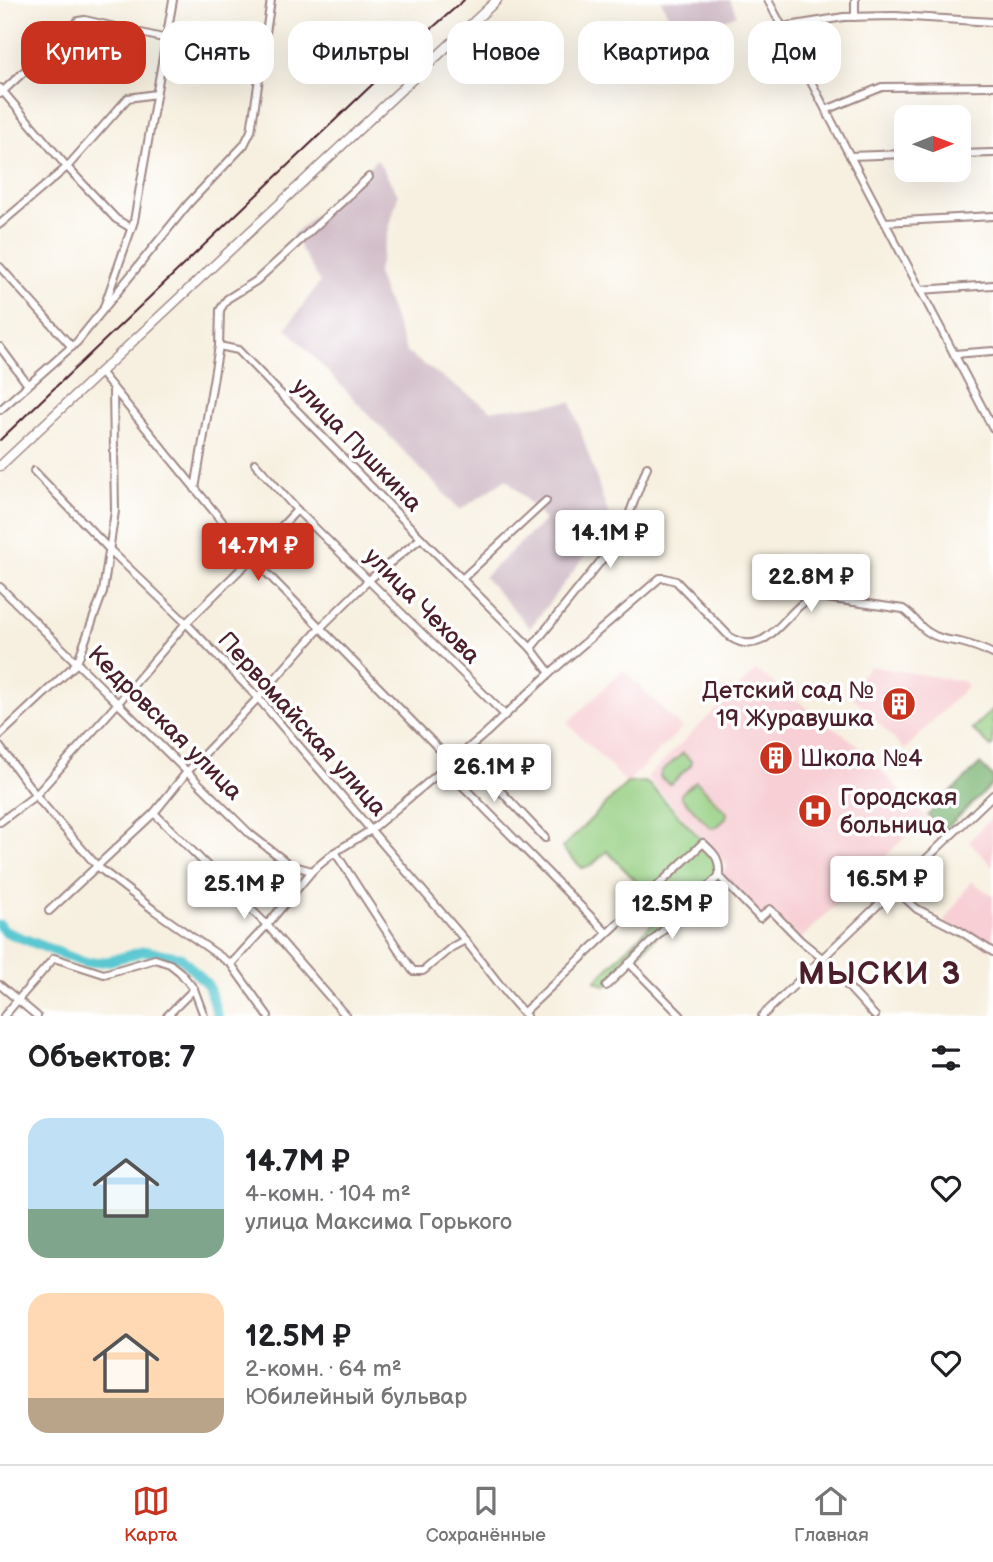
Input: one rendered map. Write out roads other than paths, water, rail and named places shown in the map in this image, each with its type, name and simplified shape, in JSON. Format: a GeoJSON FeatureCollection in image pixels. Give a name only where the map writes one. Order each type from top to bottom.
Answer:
{"type":"FeatureCollection","features":[{"type":"Feature","properties":{"kind":"street"},"geometry":{"type":"LineString","coordinates":[[169,21],[173,0]]}},
{"type":"Feature","properties":{"kind":"street"},"geometry":{"type":"LineString","coordinates":[[268,21],[271,0]]}},
{"type":"Feature","properties":{"kind":"street"},"geometry":{"type":"LineString","coordinates":[[0,466],[497,0]]}},
{"type":"Feature","properties":{"kind":"street"},"geometry":{"type":"LineString","coordinates":[[768,0],[779,21]]}},
{"type":"Feature","properties":{"kind":"street"},"geometry":{"type":"LineString","coordinates":[[855,0],[855,17]]}},
{"type":"Feature","properties":{"kind":"street"},"geometry":{"type":"LineString","coordinates":[[826,21],[895,16],[993,22]]}},
{"type":"Feature","properties":{"kind":"street"},"geometry":{"type":"LineString","coordinates":[[131,228],[116,219],[1,91],[78,21],[85,20],[160,37]]}},
{"type":"Feature","properties":{"kind":"street"},"geometry":{"type":"LineString","coordinates":[[102,312],[134,220],[160,71]]}},
{"type":"Feature","properties":{"kind":"street"},"geometry":{"type":"LineString","coordinates":[[0,410],[72,347],[190,203],[244,145],[251,131],[258,84]]}},
{"type":"Feature","properties":{"kind":"street"},"geometry":{"type":"LineString","coordinates":[[812,84],[992,424]]}},
{"type":"Feature","properties":{"kind":"street"},"geometry":{"type":"LineString","coordinates":[[826,110],[882,87],[993,86]]}},
{"type":"Feature","properties":{"kind":"street"},"geometry":{"type":"LineString","coordinates":[[0,224],[67,167],[128,97],[156,93]]}},
{"type":"Feature","properties":{"kind":"street"},"geometry":{"type":"LineString","coordinates":[[971,154],[993,153]]}},
{"type":"Feature","properties":{"kind":"street"},"geometry":{"type":"LineString","coordinates":[[850,156],[894,155]]}},
{"type":"Feature","properties":{"kind":"street"},"geometry":{"type":"LineString","coordinates":[[195,489],[219,346],[220,310],[226,299],[256,281],[369,177]]}},
{"type":"Feature","properties":{"kind":"street"},"geometry":{"type":"LineString","coordinates":[[885,222],[993,216]]}},
{"type":"Feature","properties":{"kind":"street"},"geometry":{"type":"LineString","coordinates":[[0,267],[72,347]]}},
{"type":"Feature","properties":{"kind":"street"},"geometry":{"type":"LineString","coordinates":[[920,289],[993,285]]}},
{"type":"Feature","properties":{"kind":"street","name":"улица Пушкина"},"geometry":{"type":"LineString","coordinates":[[219,346],[238,350],[531,648],[550,673]]}},
{"type":"Feature","properties":{"kind":"street"},"geometry":{"type":"LineString","coordinates":[[0,347],[28,385]]}},
{"type":"Feature","properties":{"kind":"street"},"geometry":{"type":"LineString","coordinates":[[954,354],[993,351]]}},
{"type":"Feature","properties":{"kind":"street"},"geometry":{"type":"LineString","coordinates":[[100,372],[252,558],[453,762]]}},
{"type":"Feature","properties":{"kind":"street"},"geometry":{"type":"LineString","coordinates":[[0,735],[77,663],[103,592],[115,511],[113,390]]}},
{"type":"Feature","properties":{"kind":"street","name":"улица Чехова"},"geometry":{"type":"LineString","coordinates":[[255,463],[297,510],[505,715]]}},
{"type":"Feature","properties":{"kind":"street"},"geometry":{"type":"LineString","coordinates":[[531,648],[621,536],[648,467]]}},
{"type":"Feature","properties":{"kind":"street","name":"Первомайская улица"},"geometry":{"type":"LineString","coordinates":[[34,471],[258,698],[465,940],[524,1014]]}},
{"type":"Feature","properties":{"kind":"street"},"geometry":{"type":"LineString","coordinates":[[462,579],[546,501]]}},
{"type":"Feature","properties":{"kind":"street"},"geometry":{"type":"LineString","coordinates":[[0,822],[36,795],[186,623],[297,510]]}},
{"type":"Feature","properties":{"kind":"street"},"geometry":{"type":"LineString","coordinates":[[49,911],[154,813],[187,772],[321,627],[368,581],[421,538]]}},
{"type":"Feature","properties":{"kind":"street"},"geometry":{"type":"LineString","coordinates":[[231,964],[312,871],[335,852],[371,830],[453,762],[656,581],[666,578],[676,581],[730,637],[741,643],[749,644],[767,636],[805,601],[819,597],[903,609],[927,632],[942,639],[993,653]]}},
{"type":"Feature","properties":{"kind":"street","name":"Кедровская улица"},"geometry":{"type":"LineString","coordinates":[[0,587],[250,834],[290,865],[312,871]]}},
{"type":"Feature","properties":{"kind":"street"},"geometry":{"type":"LineString","coordinates":[[0,747],[36,795],[98,867],[231,964],[268,1016]]}},
{"type":"Feature","properties":{"kind":"street"},"geometry":{"type":"LineString","coordinates":[[464,752],[545,838]]}},
{"type":"Feature","properties":{"kind":"street"},"geometry":{"type":"LineString","coordinates":[[445,768],[607,933]]}},
{"type":"Feature","properties":{"kind":"street"},"geometry":{"type":"LineString","coordinates":[[762,1016],[993,795]]}},
{"type":"Feature","properties":{"kind":"street"},"geometry":{"type":"LineString","coordinates":[[154,813],[267,925],[346,1016]]}},
{"type":"Feature","properties":{"kind":"street"},"geometry":{"type":"LineString","coordinates":[[524,1014],[703,843],[715,854],[720,866],[719,876],[607,986]]}},
{"type":"Feature","properties":{"kind":"street"},"geometry":{"type":"LineString","coordinates":[[335,852],[413,971],[423,971],[465,940]]}},
{"type":"Feature","properties":{"kind":"street"},"geometry":{"type":"LineString","coordinates":[[870,871],[916,909],[960,931],[993,952]]}},
{"type":"Feature","properties":{"kind":"street"},"geometry":{"type":"LineString","coordinates":[[719,876],[760,918],[770,909],[822,958],[875,1016]]}},
{"type":"Feature","properties":{"kind":"street"},"geometry":{"type":"LineString","coordinates":[[4,1016],[54,958],[104,974],[155,959],[170,964],[194,989],[204,1016]]}},
{"type":"Feature","properties":{"kind":"street"},"geometry":{"type":"LineString","coordinates":[[629,963],[681,1016]]}},
{"type":"Feature","properties":{"kind":"street"},"geometry":{"type":"LineString","coordinates":[[0,985],[37,1016]]}},
{"type":"Feature","properties":{"kind":"street"},"geometry":{"type":"LineString","coordinates":[[167,1016],[194,989]]}},
{"type":"Feature","properties":{"kind":"waterway"},"geometry":{"type":"LineString","coordinates":[[0,925],[4,931],[85,963],[109,961],[144,951],[180,957],[208,985],[218,1016]]}},
{"type":"Feature","properties":{"kind":"railway"},"geometry":{"type":"LineString","coordinates":[[0,440],[464,0]]}},
{"type":"Feature","properties":{"kind":"place","name":"Детский сад № 19 Журавушка"},"geometry":{"type":"Point","coordinates":[899,704]}},
{"type":"Feature","properties":{"kind":"place","name":"Школа №4"},"geometry":{"type":"Point","coordinates":[776,758]}},
{"type":"Feature","properties":{"kind":"place","name":"Городская больница"},"geometry":{"type":"Point","coordinates":[815,811]}},
{"type":"Feature","properties":{"kind":"district","name":"МЫСКИ 3"},"geometry":{"type":"Point","coordinates":[880,974]}}]}
